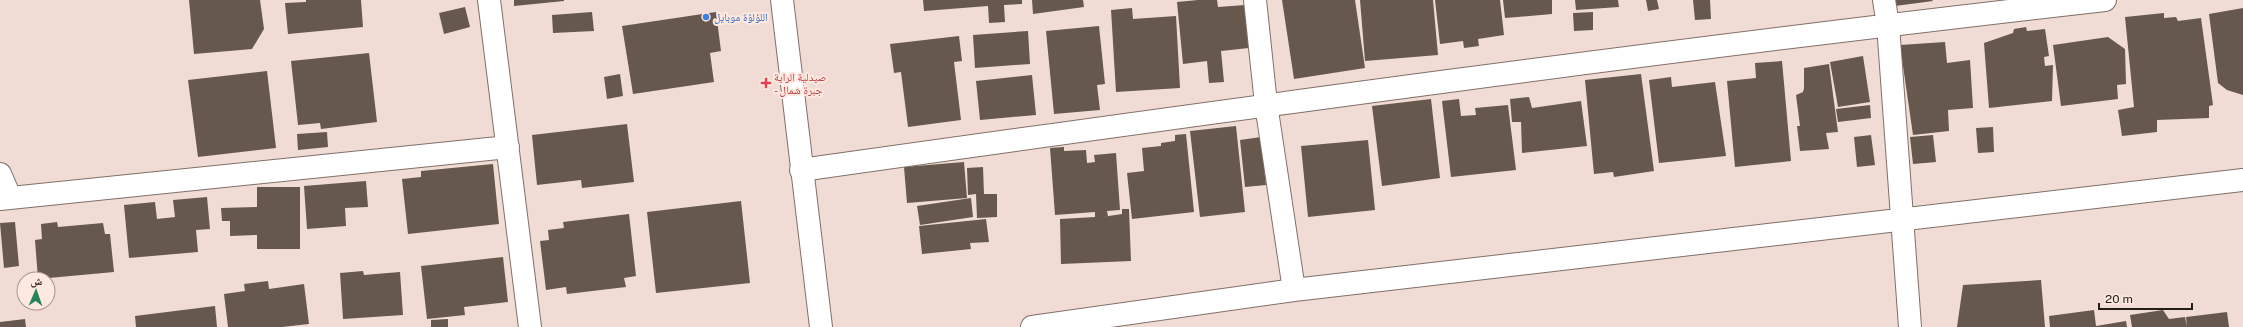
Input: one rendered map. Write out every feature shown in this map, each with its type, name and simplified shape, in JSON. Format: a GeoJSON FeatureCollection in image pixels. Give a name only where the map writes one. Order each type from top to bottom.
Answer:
{"type":"FeatureCollection","features":[{"type":"Feature","properties":{"kind":"street"},"geometry":{"type":"LineString","coordinates":[[489,0],[530,327]]}},
{"type":"Feature","properties":{"kind":"street"},"geometry":{"type":"LineString","coordinates":[[782,0],[801,170],[821,327]]}},
{"type":"Feature","properties":{"kind":"street"},"geometry":{"type":"LineString","coordinates":[[1255,0],[1266,104],[1294,290]]}},
{"type":"Feature","properties":{"kind":"street"},"geometry":{"type":"LineString","coordinates":[[1884,0],[1888,24],[1910,327]]}},
{"type":"Feature","properties":{"kind":"street"},"geometry":{"type":"LineString","coordinates":[[801,170],[1266,104],[1888,24],[2105,0]]}},
{"type":"Feature","properties":{"kind":"street"},"geometry":{"type":"LineString","coordinates":[[0,174],[5,198],[508,147]]}},
{"type":"Feature","properties":{"kind":"street"},"geometry":{"type":"LineString","coordinates":[[1032,327],[1294,290],[1903,218],[2243,180]]}},
{"type":"Feature","properties":{"kind":"building"},"geometry":{"type":"Polygon","coordinates":[[[189,0],[260,0],[264,29],[252,49],[194,54],[189,0]]]}},
{"type":"Feature","properties":{"kind":"building"},"geometry":{"type":"Polygon","coordinates":[[[306,0],[361,0],[363,27],[288,34],[285,3],[306,2],[306,0]]]}},
{"type":"Feature","properties":{"kind":"building"},"geometry":{"type":"Polygon","coordinates":[[[514,0],[564,0],[564,1],[514,6],[514,0]]]}},
{"type":"Feature","properties":{"kind":"building"},"geometry":{"type":"Polygon","coordinates":[[[923,0],[1022,0],[1022,4],[1004,5],[1005,22],[989,23],[988,6],[924,11],[923,0]]]}},
{"type":"Feature","properties":{"kind":"building"},"geometry":{"type":"Polygon","coordinates":[[[1032,0],[1083,0],[1084,7],[1033,14],[1032,0]]]}},
{"type":"Feature","properties":{"kind":"building"},"geometry":{"type":"Polygon","coordinates":[[[1217,0],[1218,7],[1245,5],[1249,48],[1221,51],[1224,82],[1209,83],[1207,61],[1183,64],[1177,2],[1217,0]]]}},
{"type":"Feature","properties":{"kind":"building"},"geometry":{"type":"Polygon","coordinates":[[[1282,0],[1355,0],[1365,68],[1294,79],[1282,0]]]}},
{"type":"Feature","properties":{"kind":"building"},"geometry":{"type":"Polygon","coordinates":[[[1360,0],[1433,0],[1438,55],[1365,61],[1360,0]]]}},
{"type":"Feature","properties":{"kind":"building"},"geometry":{"type":"Polygon","coordinates":[[[1435,0],[1500,0],[1504,35],[1478,39],[1479,46],[1464,48],[1463,41],[1440,44],[1435,0]]]}},
{"type":"Feature","properties":{"kind":"building"},"geometry":{"type":"Polygon","coordinates":[[[1503,0],[1552,0],[1552,14],[1505,18],[1503,0]]]}},
{"type":"Feature","properties":{"kind":"building"},"geometry":{"type":"Polygon","coordinates":[[[1575,0],[1618,0],[1619,7],[1576,10],[1575,0]]]}},
{"type":"Feature","properties":{"kind":"building"},"geometry":{"type":"Polygon","coordinates":[[[1646,0],[1657,0],[1659,9],[1648,11],[1646,0]]]}},
{"type":"Feature","properties":{"kind":"building"},"geometry":{"type":"Polygon","coordinates":[[[1693,0],[1710,0],[1711,19],[1695,20],[1693,0]]]}},
{"type":"Feature","properties":{"kind":"building"},"geometry":{"type":"Polygon","coordinates":[[[1894,0],[1932,0],[1933,1],[1895,6],[1894,0]]]}},
{"type":"Feature","properties":{"kind":"building"},"geometry":{"type":"Polygon","coordinates":[[[465,7],[470,27],[444,34],[439,13],[465,7]]]}},
{"type":"Feature","properties":{"kind":"building"},"geometry":{"type":"Polygon","coordinates":[[[1132,8],[1133,19],[1176,16],[1180,88],[1116,92],[1111,10],[1132,8]]]}},
{"type":"Feature","properties":{"kind":"building"},"geometry":{"type":"Polygon","coordinates":[[[2243,8],[2243,95],[2227,90],[2218,83],[2209,14],[2243,8]]]}},
{"type":"Feature","properties":{"kind":"building"},"geometry":{"type":"Polygon","coordinates":[[[592,12],[594,31],[553,33],[552,15],[592,12]]]}},
{"type":"Feature","properties":{"kind":"building"},"geometry":{"type":"Polygon","coordinates":[[[716,12],[721,51],[710,53],[714,82],[633,94],[622,26],[716,12]]]}},
{"type":"Feature","properties":{"kind":"building"},"geometry":{"type":"Polygon","coordinates":[[[1593,12],[1593,30],[1574,31],[1573,13],[1593,12]]]}},
{"type":"Feature","properties":{"kind":"building"},"geometry":{"type":"Polygon","coordinates":[[[2164,13],[2164,18],[2176,17],[2178,21],[2201,18],[2213,105],[2209,106],[2209,118],[2157,120],[2157,132],[2122,136],[2118,110],[2134,107],[2125,17],[2164,13]]]}},
{"type":"Feature","properties":{"kind":"building"},"geometry":{"type":"Polygon","coordinates":[[[1099,26],[1105,84],[1097,85],[1100,110],[1054,114],[1046,31],[1099,26]]]}},
{"type":"Feature","properties":{"kind":"building"},"geometry":{"type":"Polygon","coordinates":[[[2026,27],[2027,31],[2045,29],[2049,56],[2044,57],[2045,66],[2053,65],[2052,101],[1989,108],[1984,43],[2013,33],[2014,29],[2026,27]]]}},
{"type":"Feature","properties":{"kind":"building"},"geometry":{"type":"Polygon","coordinates":[[[1028,31],[1030,64],[975,68],[973,35],[1028,31]]]}},
{"type":"Feature","properties":{"kind":"building"},"geometry":{"type":"Polygon","coordinates":[[[959,36],[962,61],[954,62],[961,120],[908,127],[901,72],[894,73],[890,44],[959,36]]]}},
{"type":"Feature","properties":{"kind":"building"},"geometry":{"type":"Polygon","coordinates":[[[2108,37],[2125,49],[2126,84],[2117,85],[2118,99],[2061,106],[2053,45],[2108,37]]]}},
{"type":"Feature","properties":{"kind":"building"},"geometry":{"type":"Polygon","coordinates":[[[1945,42],[1947,63],[1970,60],[1973,108],[1948,110],[1949,131],[1913,135],[1900,45],[1945,42]]]}},
{"type":"Feature","properties":{"kind":"building"},"geometry":{"type":"Polygon","coordinates":[[[369,53],[377,122],[321,129],[320,123],[298,125],[291,61],[369,53]]]}},
{"type":"Feature","properties":{"kind":"building"},"geometry":{"type":"Polygon","coordinates":[[[1863,56],[1870,102],[1838,107],[1830,62],[1863,56]]]}},
{"type":"Feature","properties":{"kind":"building"},"geometry":{"type":"Polygon","coordinates":[[[1782,61],[1791,161],[1735,167],[1727,81],[1756,78],[1755,63],[1782,61]]]}},
{"type":"Feature","properties":{"kind":"building"},"geometry":{"type":"Polygon","coordinates":[[[1829,64],[1838,132],[1826,133],[1829,149],[1800,151],[1797,126],[1800,126],[1796,95],[1803,92],[1804,68],[1829,64]]]}},
{"type":"Feature","properties":{"kind":"building"},"geometry":{"type":"Polygon","coordinates":[[[267,71],[276,148],[198,157],[188,80],[267,71]]]}},
{"type":"Feature","properties":{"kind":"building"},"geometry":{"type":"Polygon","coordinates":[[[620,74],[623,96],[607,99],[604,77],[620,74]]]}},
{"type":"Feature","properties":{"kind":"building"},"geometry":{"type":"Polygon","coordinates":[[[1641,74],[1654,171],[1614,177],[1613,172],[1594,174],[1585,80],[1641,74]]]}},
{"type":"Feature","properties":{"kind":"building"},"geometry":{"type":"Polygon","coordinates":[[[1032,75],[1036,115],[980,120],[976,81],[1032,75]]]}},
{"type":"Feature","properties":{"kind":"building"},"geometry":{"type":"Polygon","coordinates":[[[1671,77],[1672,87],[1715,82],[1726,156],[1659,163],[1649,80],[1671,77]]]}},
{"type":"Feature","properties":{"kind":"building"},"geometry":{"type":"Polygon","coordinates":[[[1529,97],[1532,108],[1581,101],[1587,146],[1522,153],[1521,122],[1512,122],[1510,99],[1529,97]]]}},
{"type":"Feature","properties":{"kind":"building"},"geometry":{"type":"Polygon","coordinates":[[[1431,99],[1440,178],[1382,186],[1372,106],[1431,99]]]}},
{"type":"Feature","properties":{"kind":"building"},"geometry":{"type":"Polygon","coordinates":[[[1459,99],[1461,116],[1476,115],[1475,108],[1508,105],[1516,170],[1451,177],[1442,101],[1459,99]]]}},
{"type":"Feature","properties":{"kind":"building"},"geometry":{"type":"Polygon","coordinates":[[[1870,105],[1871,118],[1838,122],[1836,109],[1870,105]]]}},
{"type":"Feature","properties":{"kind":"building"},"geometry":{"type":"Polygon","coordinates":[[[627,124],[634,182],[582,188],[581,180],[537,185],[532,135],[627,124]]]}},
{"type":"Feature","properties":{"kind":"building"},"geometry":{"type":"Polygon","coordinates":[[[1236,126],[1245,212],[1200,217],[1190,131],[1236,126]]]}},
{"type":"Feature","properties":{"kind":"building"},"geometry":{"type":"Polygon","coordinates":[[[1993,127],[1994,152],[1978,153],[1976,128],[1993,127]]]}},
{"type":"Feature","properties":{"kind":"building"},"geometry":{"type":"Polygon","coordinates":[[[327,132],[328,147],[298,150],[297,134],[327,132]]]}},
{"type":"Feature","properties":{"kind":"building"},"geometry":{"type":"Polygon","coordinates":[[[1186,134],[1194,212],[1132,219],[1127,173],[1144,171],[1142,148],[1161,146],[1161,143],[1175,141],[1175,135],[1186,134]]]}},
{"type":"Feature","properties":{"kind":"building"},"geometry":{"type":"Polygon","coordinates":[[[1871,135],[1875,165],[1857,167],[1854,137],[1871,135]]]}},
{"type":"Feature","properties":{"kind":"building"},"geometry":{"type":"Polygon","coordinates":[[[1933,135],[1936,162],[1913,164],[1910,137],[1933,135]]]}},
{"type":"Feature","properties":{"kind":"building"},"geometry":{"type":"Polygon","coordinates":[[[1261,137],[1266,185],[1245,187],[1240,140],[1261,137]]]}},
{"type":"Feature","properties":{"kind":"building"},"geometry":{"type":"Polygon","coordinates":[[[1368,140],[1375,210],[1308,217],[1301,146],[1368,140]]]}},
{"type":"Feature","properties":{"kind":"building"},"geometry":{"type":"Polygon","coordinates":[[[1064,147],[1064,151],[1086,150],[1087,163],[1095,162],[1094,155],[1116,153],[1120,210],[1107,211],[1108,216],[1102,217],[1122,214],[1122,209],[1129,209],[1131,261],[1061,264],[1060,219],[1095,217],[1095,212],[1055,215],[1050,148],[1064,147]]]}},
{"type":"Feature","properties":{"kind":"building"},"geometry":{"type":"Polygon","coordinates":[[[964,162],[967,198],[907,203],[904,167],[964,162]]]}},
{"type":"Feature","properties":{"kind":"building"},"geometry":{"type":"Polygon","coordinates":[[[493,164],[499,224],[408,234],[402,179],[421,177],[421,171],[493,164]]]}},
{"type":"Feature","properties":{"kind":"building"},"geometry":{"type":"Polygon","coordinates":[[[983,167],[984,194],[997,194],[997,217],[977,218],[976,194],[968,195],[967,168],[983,167]]]}},
{"type":"Feature","properties":{"kind":"building"},"geometry":{"type":"Polygon","coordinates":[[[366,181],[368,207],[345,208],[346,226],[307,229],[304,186],[366,181]]]}},
{"type":"Feature","properties":{"kind":"building"},"geometry":{"type":"Polygon","coordinates":[[[257,187],[300,187],[300,249],[257,249],[257,235],[230,236],[230,221],[222,221],[221,208],[257,207],[257,187]]]}},
{"type":"Feature","properties":{"kind":"building"},"geometry":{"type":"Polygon","coordinates":[[[207,197],[210,229],[196,230],[198,252],[129,258],[124,205],[155,202],[157,219],[175,217],[173,200],[207,197]]]}},
{"type":"Feature","properties":{"kind":"building"},"geometry":{"type":"Polygon","coordinates":[[[971,198],[973,217],[920,225],[917,206],[971,198]]]}},
{"type":"Feature","properties":{"kind":"building"},"geometry":{"type":"Polygon","coordinates":[[[741,201],[750,283],[656,293],[647,212],[741,201]]]}},
{"type":"Feature","properties":{"kind":"building"},"geometry":{"type":"Polygon","coordinates":[[[629,214],[636,276],[624,278],[626,287],[567,294],[566,287],[546,290],[540,241],[549,240],[548,230],[564,228],[563,222],[629,214]]]}},
{"type":"Feature","properties":{"kind":"building"},"geometry":{"type":"Polygon","coordinates":[[[986,219],[989,242],[970,243],[971,249],[922,254],[919,226],[986,219]]]}},
{"type":"Feature","properties":{"kind":"building"},"geometry":{"type":"Polygon","coordinates":[[[15,222],[19,266],[4,268],[0,223],[15,222]]]}},
{"type":"Feature","properties":{"kind":"building"},"geometry":{"type":"Polygon","coordinates":[[[57,222],[58,227],[103,223],[105,234],[110,234],[114,272],[56,277],[56,271],[37,271],[35,240],[42,239],[41,224],[57,222]]]}},
{"type":"Feature","properties":{"kind":"building"},"geometry":{"type":"Polygon","coordinates":[[[503,257],[508,302],[464,307],[465,315],[427,319],[421,266],[503,257]]]}},
{"type":"Feature","properties":{"kind":"building"},"geometry":{"type":"Polygon","coordinates":[[[363,271],[364,275],[400,272],[403,315],[343,319],[340,273],[363,271]]]}},
{"type":"Feature","properties":{"kind":"building"},"geometry":{"type":"Polygon","coordinates":[[[2041,280],[2045,327],[1957,327],[1963,285],[2041,280]]]}},
{"type":"Feature","properties":{"kind":"building"},"geometry":{"type":"Polygon","coordinates":[[[268,281],[269,289],[304,284],[309,324],[282,327],[228,327],[224,294],[245,291],[244,284],[268,281]]]}},
{"type":"Feature","properties":{"kind":"building"},"geometry":{"type":"Polygon","coordinates":[[[215,306],[217,327],[136,327],[135,316],[215,306]]]}},
{"type":"Feature","properties":{"kind":"building"},"geometry":{"type":"Polygon","coordinates":[[[2094,310],[2096,326],[2126,321],[2127,327],[2050,327],[2049,316],[2094,310]]]}},
{"type":"Feature","properties":{"kind":"building"},"geometry":{"type":"Polygon","coordinates":[[[2163,310],[2169,319],[2185,317],[2187,327],[2132,327],[2130,315],[2163,310]]]}},
{"type":"Feature","properties":{"kind":"building"},"geometry":{"type":"Polygon","coordinates":[[[2227,312],[2229,327],[2187,327],[2186,317],[2227,312]]]}},
{"type":"Feature","properties":{"kind":"building"},"geometry":{"type":"Polygon","coordinates":[[[25,319],[26,327],[0,327],[0,322],[25,319]]]}},
{"type":"Feature","properties":{"kind":"building"},"geometry":{"type":"Polygon","coordinates":[[[448,319],[448,327],[431,327],[431,320],[448,319]]]}},
{"type":"Feature","properties":{"kind":"place","name":"اللؤلؤة موبايل"},"geometry":{"type":"Point","coordinates":[706,17]}},
{"type":"Feature","properties":{"kind":"place","name":"صيدلية الراية - جبرة شمال"},"geometry":{"type":"Point","coordinates":[766,83]}}]}
